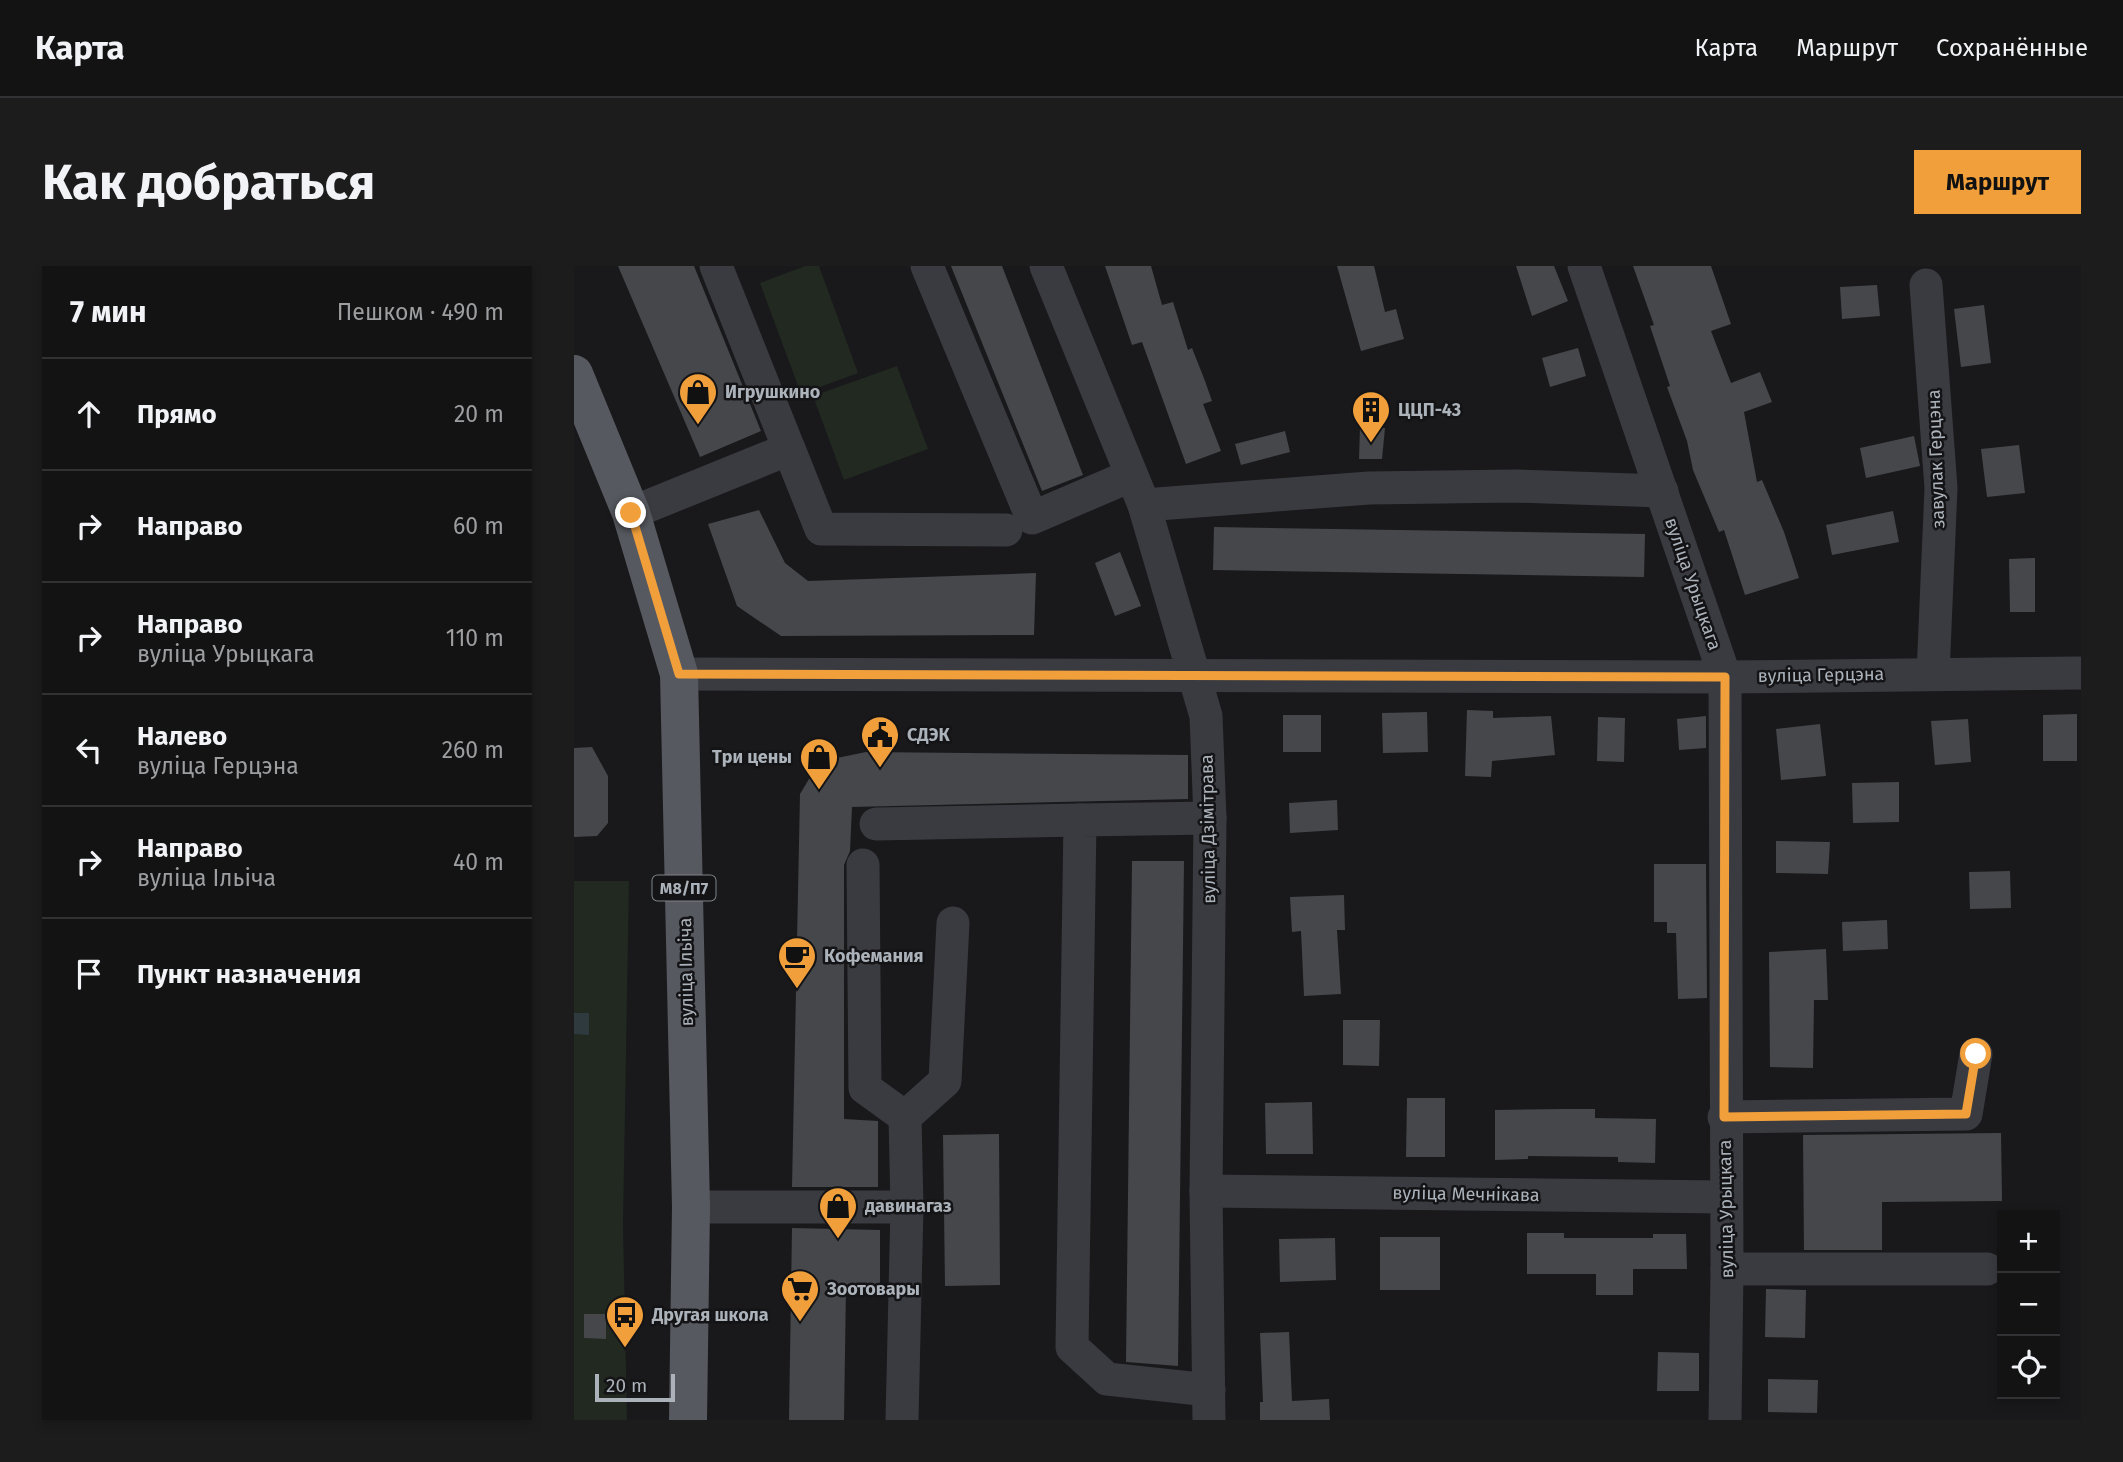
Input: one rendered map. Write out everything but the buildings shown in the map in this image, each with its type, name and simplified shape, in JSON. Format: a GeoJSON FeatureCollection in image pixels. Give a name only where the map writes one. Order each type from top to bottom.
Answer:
{"type":"FeatureCollection","features":[{"type":"Feature","properties":{"kind":"main road","name":"вуліца Ільіча"},"geometry":{"type":"LineString","coordinates":[[574,374],[631,513],[679,674],[691,1207],[688,1420]]}},
{"type":"Feature","properties":{"kind":"street"},"geometry":{"type":"LineString","coordinates":[[716,266],[821,529],[1006,530]]}},
{"type":"Feature","properties":{"kind":"street"},"geometry":{"type":"LineString","coordinates":[[927,266],[1032,518],[1137,491],[1516,486],[1662,491]]}},
{"type":"Feature","properties":{"kind":"street","name":"вуліца Дзімітрава"},"geometry":{"type":"LineString","coordinates":[[1046,266],[1137,491],[1206,716],[1210,818],[1206,1191],[1209,1405]]}},
{"type":"Feature","properties":{"kind":"street","name":"вуліца Урыцкага"},"geometry":{"type":"LineString","coordinates":[[1584,266],[1725,677],[1725,1420]]}},
{"type":"Feature","properties":{"kind":"street","name":"завулак Герцэна"},"geometry":{"type":"LineString","coordinates":[[1926,285],[1941,488],[1933,674]]}},
{"type":"Feature","properties":{"kind":"street"},"geometry":{"type":"LineString","coordinates":[[631,513],[789,449]]}},
{"type":"Feature","properties":{"kind":"street","name":"вуліца Герцэна"},"geometry":{"type":"LineString","coordinates":[[679,674],[1194,673],[1725,677],[2081,673]]}},
{"type":"Feature","properties":{"kind":"street"},"geometry":{"type":"LineString","coordinates":[[876,824],[1210,818]]}},
{"type":"Feature","properties":{"kind":"street"},"geometry":{"type":"LineString","coordinates":[[1080,820],[1072,1347],[1107,1379],[1209,1405]]}},
{"type":"Feature","properties":{"kind":"street"},"geometry":{"type":"LineString","coordinates":[[863,865],[865,1088],[905,1117]]}},
{"type":"Feature","properties":{"kind":"street"},"geometry":{"type":"LineString","coordinates":[[901,1420],[907,1207],[905,1117],[945,1081],[953,923]]}},
{"type":"Feature","properties":{"kind":"street"},"geometry":{"type":"LineString","coordinates":[[1724,1117],[1966,1114],[1976,1054]]}},
{"type":"Feature","properties":{"kind":"street","name":"вуліца Мечнікава"},"geometry":{"type":"LineString","coordinates":[[1206,1191],[1725,1197]]}},
{"type":"Feature","properties":{"kind":"street"},"geometry":{"type":"LineString","coordinates":[[691,1207],[907,1207]]}},
{"type":"Feature","properties":{"kind":"street"},"geometry":{"type":"LineString","coordinates":[[1727,1269],[1987,1269]]}},
{"type":"Feature","properties":{"kind":"shaded area"},"geometry":{"type":"Polygon","coordinates":[[[805,266],[819,266],[858,373],[801,394],[760,283],[805,266]]]}},
{"type":"Feature","properties":{"kind":"shaded area"},"geometry":{"type":"Polygon","coordinates":[[[897,366],[928,449],[844,480],[813,396],[897,366]]]}},
{"type":"Feature","properties":{"kind":"shaded area"},"geometry":{"type":"Polygon","coordinates":[[[574,881],[629,881],[623,1224],[627,1420],[574,1420],[574,881]]]}},
{"type":"Feature","properties":{"kind":"shaded area"},"geometry":{"type":"Polygon","coordinates":[[[574,1013],[589,1013],[589,1035],[574,1034],[574,1013]]]}},
{"type":"Feature","properties":{"kind":"place","name":"Игрушкино"},"geometry":{"type":"Point","coordinates":[698,426]}},
{"type":"Feature","properties":{"kind":"place","name":"ЦЦП-43"},"geometry":{"type":"Point","coordinates":[1371,444]}},
{"type":"Feature","properties":{"kind":"place","name":"СДЭК"},"geometry":{"type":"Point","coordinates":[880,769]}},
{"type":"Feature","properties":{"kind":"place","name":"Три цены"},"geometry":{"type":"Point","coordinates":[819,791]}},
{"type":"Feature","properties":{"kind":"place","name":"Кофемания"},"geometry":{"type":"Point","coordinates":[797,990]}},
{"type":"Feature","properties":{"kind":"place","name":"давинагаз"},"geometry":{"type":"Point","coordinates":[838,1240]}},
{"type":"Feature","properties":{"kind":"place","name":"Зоотовары"},"geometry":{"type":"Point","coordinates":[800,1323]}},
{"type":"Feature","properties":{"kind":"place","name":"Другая школа"},"geometry":{"type":"Point","coordinates":[625,1349]}},
{"type":"Feature","properties":{"kind":"route"},"geometry":{"type":"LineString","coordinates":[[631,513],[679,674],[1194,673],[1725,677],[1724,1117],[1966,1114],[1976,1054]]}}]}
